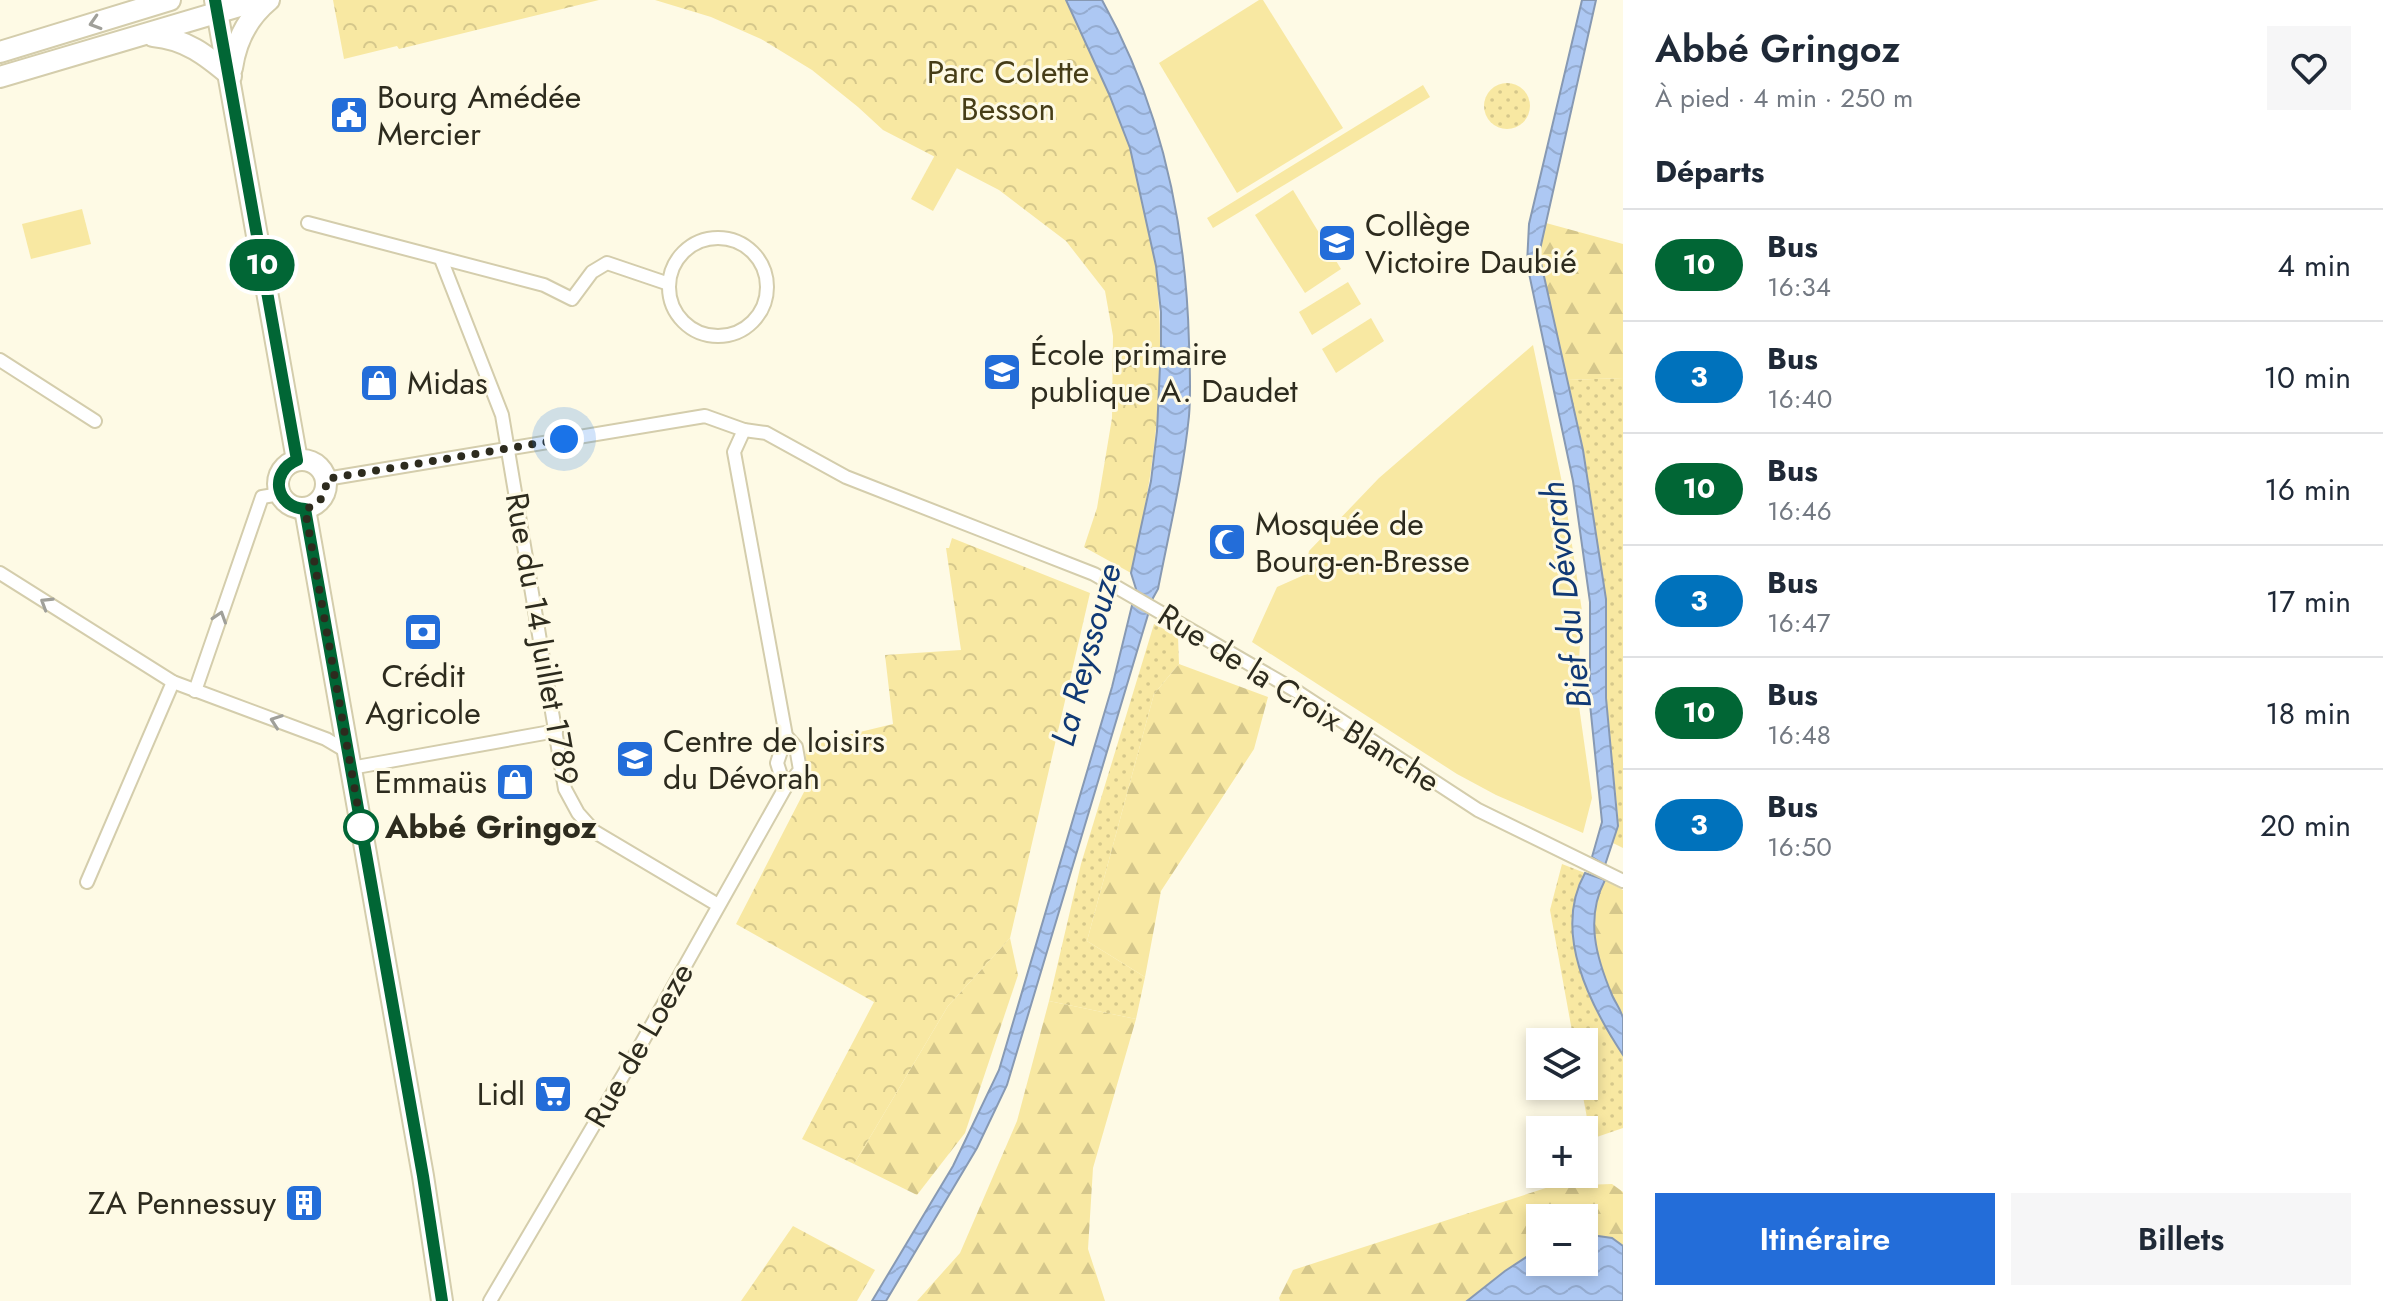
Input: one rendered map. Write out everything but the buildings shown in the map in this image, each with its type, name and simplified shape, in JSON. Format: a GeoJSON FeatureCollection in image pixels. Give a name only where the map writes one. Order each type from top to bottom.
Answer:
{"type":"FeatureCollection","features":[{"type":"Feature","properties":{"kind":"main road"},"geometry":{"type":"LineString","coordinates":[[0,52],[170,0]]}},
{"type":"Feature","properties":{"kind":"main road"},"geometry":{"type":"LineString","coordinates":[[0,77],[145,35],[217,7],[260,0]]}},
{"type":"Feature","properties":{"kind":"main road"},"geometry":{"type":"LineString","coordinates":[[231,76],[235,51],[243,32],[256,11],[270,0]]}},
{"type":"Feature","properties":{"kind":"main road"},"geometry":{"type":"LineString","coordinates":[[217,7],[297,460]]}},
{"type":"Feature","properties":{"kind":"main road"},"geometry":{"type":"LineString","coordinates":[[145,35],[168,37],[191,45],[231,76]]}},
{"type":"Feature","properties":{"kind":"main road"},"geometry":{"type":"LineString","coordinates":[[297,460],[318,466],[326,479],[324,495],[305,509],[290,506],[280,494],[280,474],[284,467],[297,460]]}},
{"type":"Feature","properties":{"kind":"main road"},"geometry":{"type":"LineString","coordinates":[[305,509],[423,1176],[442,1301]]}},
{"type":"Feature","properties":{"kind":"street"},"geometry":{"type":"LineString","coordinates":[[308,223],[544,285],[572,299],[592,272],[607,263],[669,284]]}},
{"type":"Feature","properties":{"kind":"street"},"geometry":{"type":"LineString","coordinates":[[710,239],[726,239],[741,244],[754,254],[763,267],[767,281],[766,296],[753,322],[741,331],[712,336],[685,324],[676,312],[669,284],[673,268],[682,254],[694,244],[710,239]]}},
{"type":"Feature","properties":{"kind":"street","name":"Rue du 14 Juillet 1789"},"geometry":{"type":"LineString","coordinates":[[441,259],[502,415],[565,789],[578,813],[595,832],[718,905]]}},
{"type":"Feature","properties":{"kind":"street"},"geometry":{"type":"LineString","coordinates":[[0,360],[95,421]]}},
{"type":"Feature","properties":{"kind":"street","name":"Rue de la Croix Blanche"},"geometry":{"type":"LineString","coordinates":[[507,448],[705,416],[744,430],[766,433],[846,477],[1019,543],[1119,587],[1296,691],[1478,810],[1618,878]]}},
{"type":"Feature","properties":{"kind":"street","name":"Rue de Loeze"},"geometry":{"type":"LineString","coordinates":[[744,430],[734,452],[786,736],[777,763],[785,788]]}},
{"type":"Feature","properties":{"kind":"street"},"geometry":{"type":"LineString","coordinates":[[326,479],[507,448]]}},
{"type":"Feature","properties":{"kind":"street"},"geometry":{"type":"LineString","coordinates":[[195,691],[262,497],[280,494]]}},
{"type":"Feature","properties":{"kind":"street"},"geometry":{"type":"LineString","coordinates":[[0,573],[173,682],[326,739],[349,760],[556,731]]}},
{"type":"Feature","properties":{"kind":"street"},"geometry":{"type":"LineString","coordinates":[[87,882],[173,682]]}},
{"type":"Feature","properties":{"kind":"street","name":"Rue de Loeze"},"geometry":{"type":"LineString","coordinates":[[490,1301],[631,1062],[785,788],[800,770],[796,747],[786,736]]}},
{"type":"Feature","properties":{"kind":"green space"},"geometry":{"type":"Polygon","coordinates":[[[333,0],[599,0],[399,49],[397,46],[344,59],[333,0]]]}},
{"type":"Feature","properties":{"kind":"green space","name":"Parc Colette Besson"},"geometry":{"type":"Polygon","coordinates":[[[655,0],[1066,0],[1123,126],[1144,198],[1154,252],[1159,305],[1157,413],[1152,466],[1131,573],[1084,547],[1097,508],[1112,418],[1113,336],[1105,291],[1066,241],[999,190],[883,130],[812,70],[761,39],[711,17],[655,0]]]}},
{"type":"Feature","properties":{"kind":"green space"},"geometry":{"type":"Polygon","coordinates":[[[1263,0],[1343,128],[1237,193],[1159,63],[1263,0]]]}},
{"type":"Feature","properties":{"kind":"green space"},"geometry":{"type":"Polygon","coordinates":[[[1507,83],[1523,90],[1530,106],[1523,122],[1507,129],[1491,122],[1484,106],[1491,90],[1507,83]]]}},
{"type":"Feature","properties":{"kind":"green space"},"geometry":{"type":"Polygon","coordinates":[[[1423,85],[1430,97],[1213,228],[1207,218],[1423,85]]]}},
{"type":"Feature","properties":{"kind":"green space"},"geometry":{"type":"Polygon","coordinates":[[[935,155],[957,168],[933,211],[911,199],[935,155]]]}},
{"type":"Feature","properties":{"kind":"green space"},"geometry":{"type":"Polygon","coordinates":[[[1293,190],[1341,269],[1305,293],[1255,215],[1293,190]]]}},
{"type":"Feature","properties":{"kind":"green space"},"geometry":{"type":"Polygon","coordinates":[[[82,209],[91,244],[31,259],[22,224],[82,209]]]}},
{"type":"Feature","properties":{"kind":"green space"},"geometry":{"type":"Polygon","coordinates":[[[1546,223],[1623,244],[1623,378],[1567,380],[1539,254],[1546,223]]]}},
{"type":"Feature","properties":{"kind":"green space"},"geometry":{"type":"Polygon","coordinates":[[[1348,282],[1361,304],[1312,335],[1299,312],[1348,282]]]}},
{"type":"Feature","properties":{"kind":"green space"},"geometry":{"type":"Polygon","coordinates":[[[1371,318],[1384,341],[1336,373],[1322,349],[1371,318]]]}},
{"type":"Feature","properties":{"kind":"green space"},"geometry":{"type":"Polygon","coordinates":[[[1533,345],[1564,492],[1582,611],[1577,692],[1592,798],[1583,833],[1496,795],[1457,774],[1252,642],[1277,587],[1304,575],[1309,551],[1379,478],[1533,345]]]}},
{"type":"Feature","properties":{"kind":"green space"},"geometry":{"type":"Polygon","coordinates":[[[1623,378],[1623,848],[1613,843],[1618,815],[1607,716],[1606,599],[1583,450],[1567,380],[1623,378]]]}},
{"type":"Feature","properties":{"kind":"green space"},"geometry":{"type":"Polygon","coordinates":[[[952,538],[1090,593],[1010,938],[948,1006],[854,1164],[802,1139],[874,1002],[736,924],[804,792],[806,745],[893,724],[885,655],[961,650],[946,548],[949,548],[952,538]]]}},
{"type":"Feature","properties":{"kind":"green space"},"geometry":{"type":"Polygon","coordinates":[[[1154,624],[1178,636],[1179,664],[1154,694],[1087,941],[1145,977],[1136,1019],[1049,1001],[1081,864],[1154,624]]]}},
{"type":"Feature","properties":{"kind":"green space"},"geometry":{"type":"Polygon","coordinates":[[[1179,664],[1268,697],[1254,749],[1161,891],[1145,977],[1087,941],[1154,694],[1179,664]]]}},
{"type":"Feature","properties":{"kind":"green space"},"geometry":{"type":"Polygon","coordinates":[[[1562,864],[1585,873],[1582,879],[1587,992],[1623,1056],[1623,1128],[1598,1137],[1598,1116],[1587,1116],[1584,1100],[1598,1100],[1598,1028],[1571,1028],[1550,910],[1562,864]]]}},
{"type":"Feature","properties":{"kind":"green space"},"geometry":{"type":"Polygon","coordinates":[[[1605,880],[1623,890],[1623,1017],[1597,950],[1595,914],[1605,880]]]}},
{"type":"Feature","properties":{"kind":"green space"},"geometry":{"type":"Polygon","coordinates":[[[1010,938],[1018,975],[965,1133],[917,1195],[854,1164],[948,1006],[1010,938]]]}},
{"type":"Feature","properties":{"kind":"green space"},"geometry":{"type":"Polygon","coordinates":[[[1049,1001],[1136,1019],[1093,1168],[1088,1249],[1105,1301],[917,1301],[960,1253],[1017,1121],[1049,1001]]]}},
{"type":"Feature","properties":{"kind":"green space"},"geometry":{"type":"Polygon","coordinates":[[[1598,1184],[1612,1184],[1623,1192],[1623,1246],[1612,1238],[1598,1236],[1598,1204],[1526,1204],[1526,1257],[1467,1301],[1280,1301],[1293,1270],[1546,1188],[1598,1188],[1598,1184]]]}},
{"type":"Feature","properties":{"kind":"green space"},"geometry":{"type":"Polygon","coordinates":[[[793,1226],[875,1270],[857,1301],[741,1301],[793,1226]]]}},
{"type":"Feature","properties":{"kind":"water"},"geometry":{"type":"Polygon","coordinates":[[[1066,0],[1102,0],[1140,81],[1166,166],[1176,210],[1187,298],[1190,398],[1183,460],[1158,589],[1007,1085],[977,1148],[886,1301],[872,1301],[953,1166],[999,1070],[1112,687],[1136,589],[1131,573],[1151,481],[1157,431],[1161,312],[1156,266],[1130,148],[1066,0]]]}},
{"type":"Feature","properties":{"kind":"water"},"geometry":{"type":"Polygon","coordinates":[[[1582,0],[1596,0],[1539,254],[1583,450],[1606,599],[1606,698],[1618,826],[1605,865],[1592,857],[1602,822],[1590,704],[1590,602],[1573,481],[1527,264],[1529,224],[1582,0]]]}},
{"type":"Feature","properties":{"kind":"water"},"geometry":{"type":"Polygon","coordinates":[[[1585,873],[1605,880],[1595,909],[1595,938],[1606,981],[1623,1018],[1623,1055],[1598,1014],[1579,967],[1572,919],[1576,896],[1585,873]]]}},
{"type":"Feature","properties":{"kind":"water"},"geometry":{"type":"Polygon","coordinates":[[[1598,1236],[1612,1238],[1623,1246],[1623,1301],[1467,1301],[1526,1257],[1526,1276],[1598,1276],[1598,1236]]]}},
{"type":"Feature","properties":{"kind":"bus line","name":"10"},"geometry":{"type":"LineString","coordinates":[[215,0],[231,76],[297,460],[284,467],[278,487],[284,501],[290,506],[305,509],[423,1176],[442,1301]]}},
{"type":"Feature","properties":{"kind":"place","name":"Bourg Amédée Mercier"},"geometry":{"type":"Point","coordinates":[349,115]}},
{"type":"Feature","properties":{"kind":"place","name":"Collège Victoire Daubié"},"geometry":{"type":"Point","coordinates":[1337,243]}},
{"type":"Feature","properties":{"kind":"place","name":"École primaire publique A. Daudet"},"geometry":{"type":"Point","coordinates":[1002,372]}},
{"type":"Feature","properties":{"kind":"place","name":"Midas"},"geometry":{"type":"Point","coordinates":[379,383]}},
{"type":"Feature","properties":{"kind":"place","name":"Mosquée de Bourg-en-Bresse"},"geometry":{"type":"Point","coordinates":[1227,542]}},
{"type":"Feature","properties":{"kind":"place","name":"Crédit Agricole"},"geometry":{"type":"Point","coordinates":[423,632]}},
{"type":"Feature","properties":{"kind":"place","name":"Centre de loisirs du Dévorah"},"geometry":{"type":"Point","coordinates":[635,759]}},
{"type":"Feature","properties":{"kind":"place","name":"Emmaüs"},"geometry":{"type":"Point","coordinates":[515,782]}},
{"type":"Feature","properties":{"kind":"place","name":"Abbé Gringoz"},"geometry":{"type":"Point","coordinates":[361,827]}},
{"type":"Feature","properties":{"kind":"place","name":"Lidl"},"geometry":{"type":"Point","coordinates":[553,1094]}},
{"type":"Feature","properties":{"kind":"place","name":"ZA Pennessuy"},"geometry":{"type":"Point","coordinates":[304,1203]}},
{"type":"Feature","properties":{"kind":"route"},"geometry":{"type":"LineString","coordinates":[[361,827],[363,836],[305,509],[320,501],[326,479],[564,439]]}},
{"type":"Feature","properties":{"kind":"water label","name":"Bief du Dévorah"},"geometry":{"type":"Point","coordinates":[1566,595]}},
{"type":"Feature","properties":{"kind":"water label","name":"La Reyssouze"},"geometry":{"type":"Point","coordinates":[1086,655]}}]}
